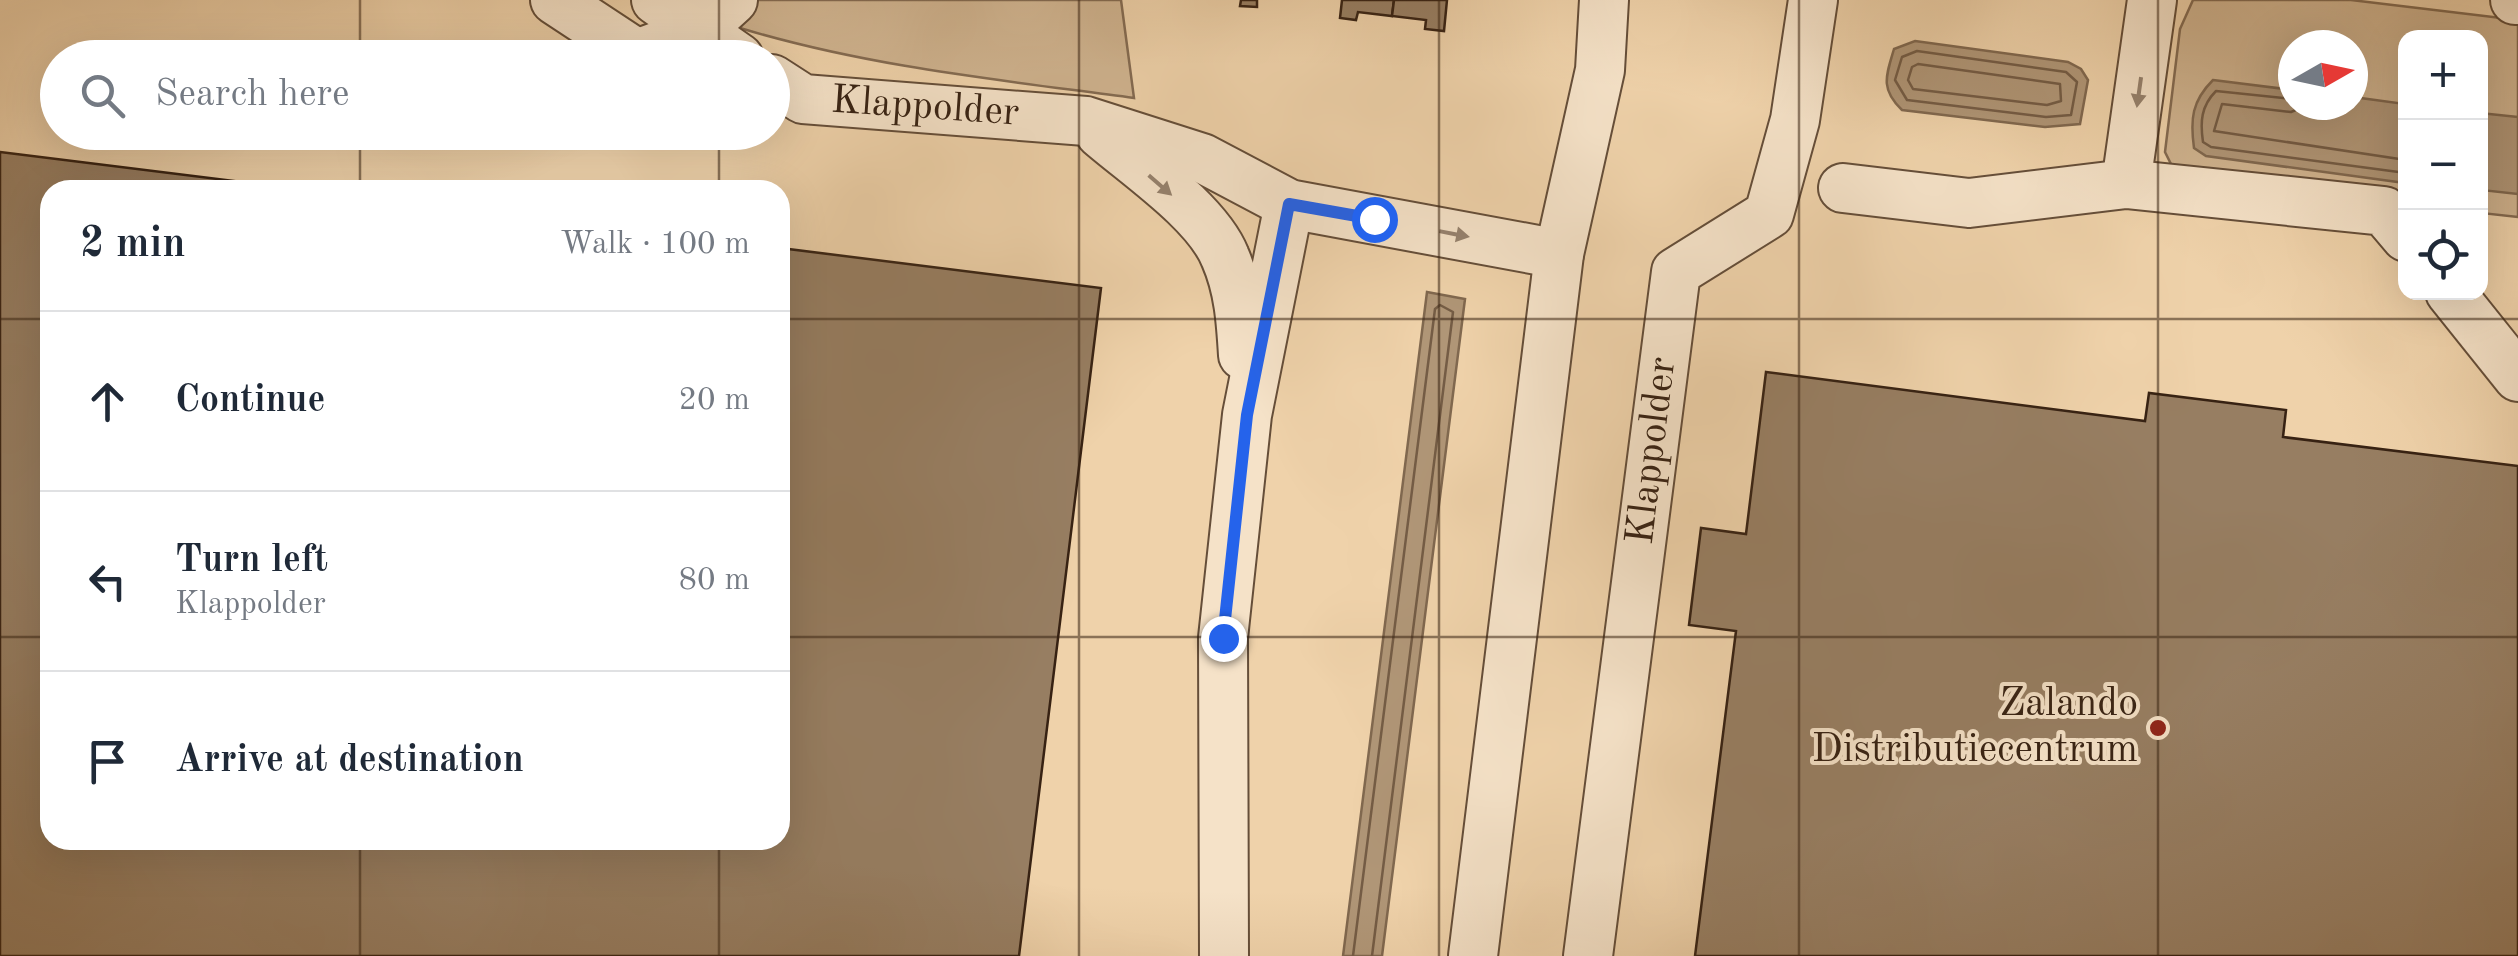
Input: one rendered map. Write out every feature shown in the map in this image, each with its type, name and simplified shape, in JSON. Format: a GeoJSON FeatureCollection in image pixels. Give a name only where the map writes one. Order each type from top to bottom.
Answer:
{"type":"FeatureCollection","features":[{"type":"Feature","properties":{"kind":"street"},"geometry":{"type":"LineString","coordinates":[[555,0],[616,40]]}},
{"type":"Feature","properties":{"kind":"street"},"geometry":{"type":"LineString","coordinates":[[656,0],[716,15],[730,40]]}},
{"type":"Feature","properties":{"kind":"street"},"geometry":{"type":"LineString","coordinates":[[1473,956],[1559,254],[1600,70],[1604,0]]}},
{"type":"Feature","properties":{"kind":"street","name":"Klappolder"},"geometry":{"type":"LineString","coordinates":[[1588,956],[1676,272],[1769,214],[1795,120],[1814,0]]}},
{"type":"Feature","properties":{"kind":"street"},"geometry":{"type":"LineString","coordinates":[[2126,184],[2152,0]]}},
{"type":"Feature","properties":{"kind":"street"},"geometry":{"type":"LineString","coordinates":[[665,40],[716,15]]}},
{"type":"Feature","properties":{"kind":"street","name":"Klappolder"},"geometry":{"type":"LineString","coordinates":[[790,91],[803,99],[1086,121],[1202,158],[1289,204],[1559,254]]}},
{"type":"Feature","properties":{"kind":"street"},"geometry":{"type":"LineString","coordinates":[[1086,121],[1194,215],[1224,254],[1240,304],[1247,415]]}},
{"type":"Feature","properties":{"kind":"street"},"geometry":{"type":"LineString","coordinates":[[1843,188],[1969,203],[2126,184],[2384,211],[2398,228]]}},
{"type":"Feature","properties":{"kind":"street"},"geometry":{"type":"LineString","coordinates":[[1224,956],[1223,638],[1247,415],[1289,204]]}},
{"type":"Feature","properties":{"kind":"street"},"geometry":{"type":"LineString","coordinates":[[2456,300],[2518,377]]}},
{"type":"Feature","properties":{"kind":"shaded area"},"geometry":{"type":"Polygon","coordinates":[[[756,0],[1121,0],[1134,98],[886,63],[740,28],[756,0]]]}},
{"type":"Feature","properties":{"kind":"shaded area"},"geometry":{"type":"Polygon","coordinates":[[[2193,0],[2351,0],[2518,20],[2518,217],[2488,214],[2488,30],[2398,30],[2398,202],[2173,168],[2165,152],[2180,29],[2193,0]]]}},
{"type":"Feature","properties":{"kind":"water"},"geometry":{"type":"Polygon","coordinates":[[[1915,41],[2068,62],[2081,69],[2088,80],[2080,124],[2045,127],[1902,110],[1890,95],[1887,75],[1894,49],[1915,41]]]}},
{"type":"Feature","properties":{"kind":"water"},"geometry":{"type":"Polygon","coordinates":[[[2213,80],[2278,88],[2278,120],[2368,120],[2368,99],[2398,103],[2398,182],[2206,156],[2194,148],[2192,128],[2201,95],[2213,80]]]}},
{"type":"Feature","properties":{"kind":"water"},"geometry":{"type":"Polygon","coordinates":[[[2488,114],[2518,117],[2518,194],[2488,191],[2488,114]]]}},
{"type":"Feature","properties":{"kind":"water"},"geometry":{"type":"Polygon","coordinates":[[[1427,292],[1465,299],[1382,956],[1343,956],[1427,292]]]}},
{"type":"Feature","properties":{"kind":"building"},"geometry":{"type":"Polygon","coordinates":[[[1241,0],[1257,0],[1257,7],[1240,6],[1241,0]]]}},
{"type":"Feature","properties":{"kind":"building"},"geometry":{"type":"Polygon","coordinates":[[[1342,0],[1394,0],[1392,16],[1358,12],[1356,20],[1340,18],[1342,0]]]}},
{"type":"Feature","properties":{"kind":"building"},"geometry":{"type":"Polygon","coordinates":[[[1394,0],[1447,0],[1444,31],[1425,29],[1426,20],[1392,16],[1394,0]]]}},
{"type":"Feature","properties":{"kind":"building"},"geometry":{"type":"Polygon","coordinates":[[[0,152],[226,180],[40,180],[40,850],[790,850],[790,249],[1101,288],[1019,956],[0,956],[0,152]]]}},
{"type":"Feature","properties":{"kind":"building"},"geometry":{"type":"Polygon","coordinates":[[[1766,372],[2145,421],[2149,393],[2286,410],[2283,437],[2518,466],[2518,956],[1695,956],[1736,631],[1689,625],[1701,528],[1746,534],[1766,372]]]}},
{"type":"Feature","properties":{"kind":"place","name":"Zalando Distributiecentrum"},"geometry":{"type":"Point","coordinates":[2158,728]}},
{"type":"Feature","properties":{"kind":"route"},"geometry":{"type":"LineString","coordinates":[[1223,638],[1247,415],[1289,204],[1374,219]]}}]}
